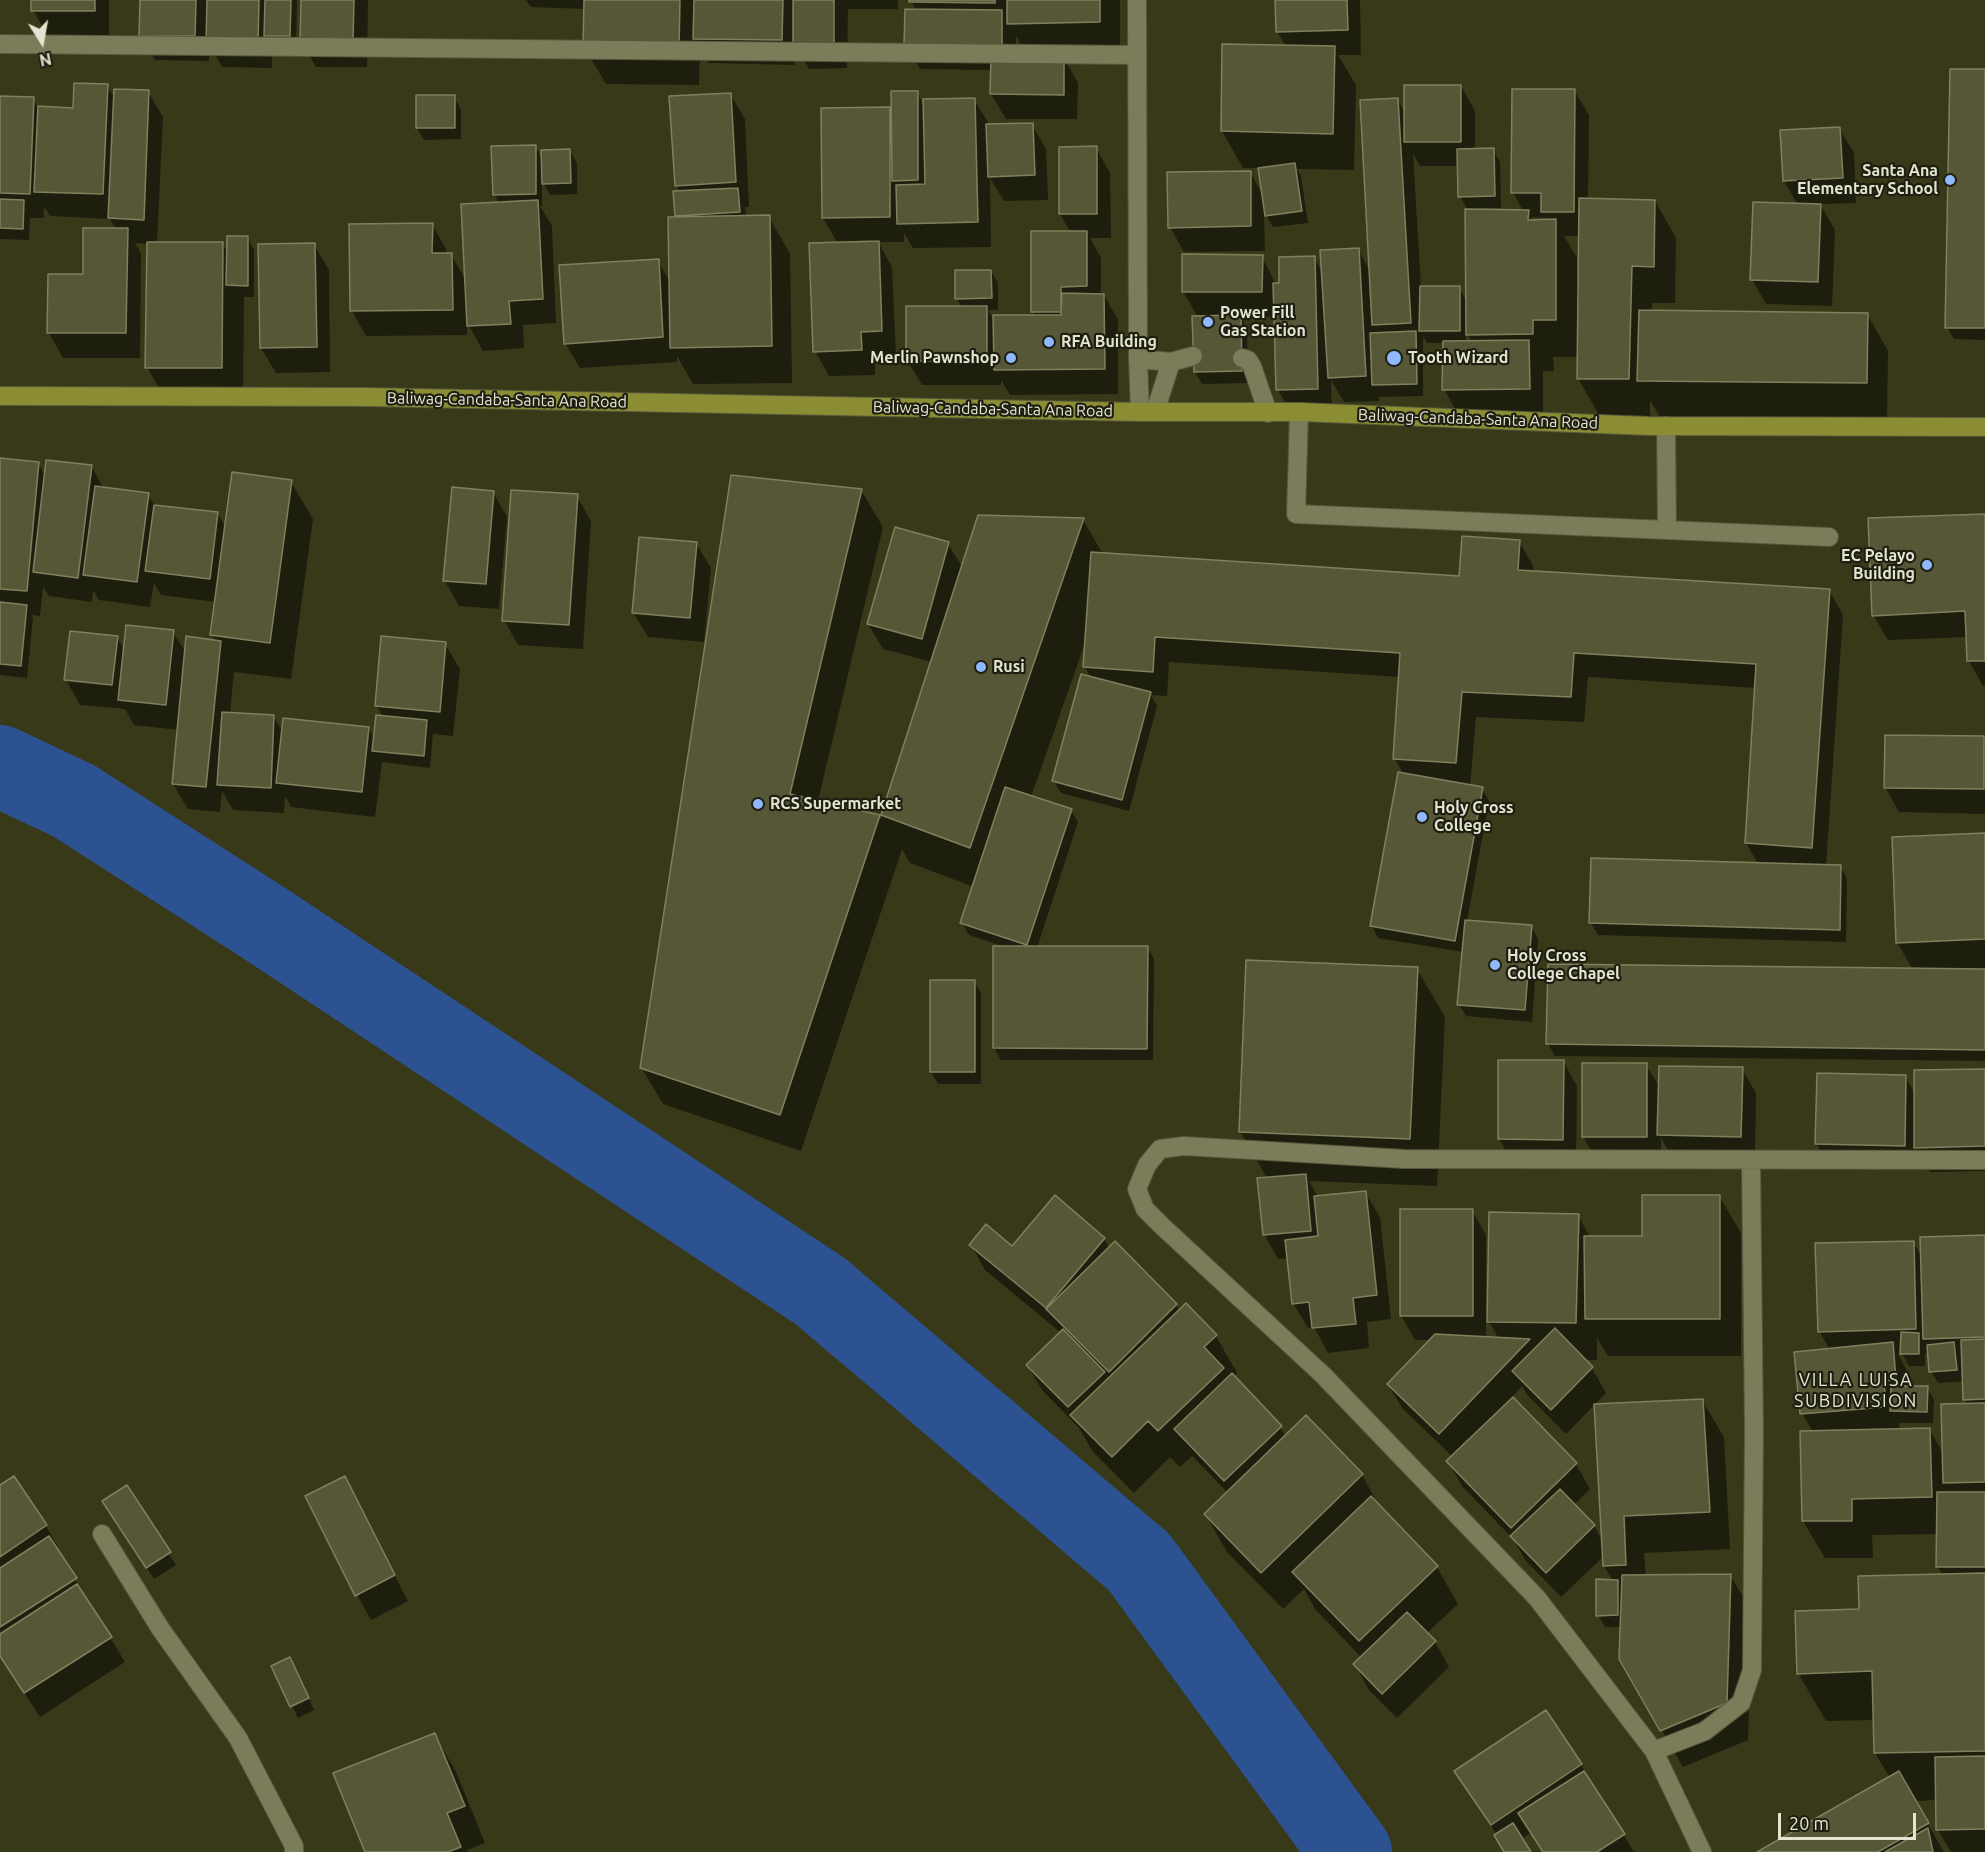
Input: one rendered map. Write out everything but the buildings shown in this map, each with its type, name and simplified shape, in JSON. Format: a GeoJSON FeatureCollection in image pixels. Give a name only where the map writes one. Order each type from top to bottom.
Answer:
{"type":"FeatureCollection","features":[{"type":"Feature","properties":{"kind":"main road","name":"Baliwag-Candaba-Santa Ana Road"},"geometry":{"type":"LineString","coordinates":[[0,396],[366,397],[1148,412],[1299,412],[1666,426],[1985,427]]}},
{"type":"Feature","properties":{"kind":"street"},"geometry":{"type":"LineString","coordinates":[[1137,0],[1138,359],[1148,412]]}},
{"type":"Feature","properties":{"kind":"street"},"geometry":{"type":"LineString","coordinates":[[0,44],[1136,55]]}},
{"type":"Feature","properties":{"kind":"street"},"geometry":{"type":"LineString","coordinates":[[1138,359],[1171,362],[1192,356]]}},
{"type":"Feature","properties":{"kind":"street"},"geometry":{"type":"LineString","coordinates":[[1242,358],[1248,360],[1252,366],[1268,413]]}},
{"type":"Feature","properties":{"kind":"street"},"geometry":{"type":"LineString","coordinates":[[1148,412],[1171,362]]}},
{"type":"Feature","properties":{"kind":"street"},"geometry":{"type":"LineString","coordinates":[[1299,412],[1296,514],[1829,537]]}},
{"type":"Feature","properties":{"kind":"street"},"geometry":{"type":"LineString","coordinates":[[1666,426],[1667,530]]}},
{"type":"Feature","properties":{"kind":"street"},"geometry":{"type":"LineString","coordinates":[[1702,1852],[1654,1751],[1537,1598],[1323,1375],[1145,1209],[1137,1189],[1147,1165],[1160,1149],[1184,1146],[1404,1159],[1985,1160]]}},
{"type":"Feature","properties":{"kind":"street"},"geometry":{"type":"LineString","coordinates":[[1654,1751],[1705,1731],[1741,1703],[1752,1670],[1754,1431],[1751,1161]]}},
{"type":"Feature","properties":{"kind":"street"},"geometry":{"type":"LineString","coordinates":[[102,1534],[160,1628],[238,1738],[294,1846],[294,1852]]}},
{"type":"Feature","properties":{"kind":"waterway"},"geometry":{"type":"LineString","coordinates":[[0,766],[74,801],[264,923],[820,1291],[1139,1562],[1351,1852]]}},
{"type":"Feature","properties":{"kind":"place","name":"Santa Ana Elementary School"},"geometry":{"type":"Point","coordinates":[1950,180]}},
{"type":"Feature","properties":{"kind":"place","name":"Power Fill Gas Station"},"geometry":{"type":"Point","coordinates":[1208,322]}},
{"type":"Feature","properties":{"kind":"place","name":"RFA Building"},"geometry":{"type":"Point","coordinates":[1049,342]}},
{"type":"Feature","properties":{"kind":"place","name":"Merlin Pawnshop"},"geometry":{"type":"Point","coordinates":[1011,358]}},
{"type":"Feature","properties":{"kind":"place","name":"Tooth Wizard"},"geometry":{"type":"Point","coordinates":[1394,358]}},
{"type":"Feature","properties":{"kind":"place","name":"EC Pelayo Building"},"geometry":{"type":"Point","coordinates":[1927,565]}},
{"type":"Feature","properties":{"kind":"place","name":"Rusi"},"geometry":{"type":"Point","coordinates":[981,667]}},
{"type":"Feature","properties":{"kind":"place","name":"RCS Supermarket"},"geometry":{"type":"Point","coordinates":[758,804]}},
{"type":"Feature","properties":{"kind":"place","name":"Holy Cross College"},"geometry":{"type":"Point","coordinates":[1422,817]}},
{"type":"Feature","properties":{"kind":"place","name":"Holy Cross College Chapel"},"geometry":{"type":"Point","coordinates":[1495,965]}},
{"type":"Feature","properties":{"kind":"district","name":"VILLA LUISA SUBDIVISION"},"geometry":{"type":"Point","coordinates":[1856,1390]}}]}
